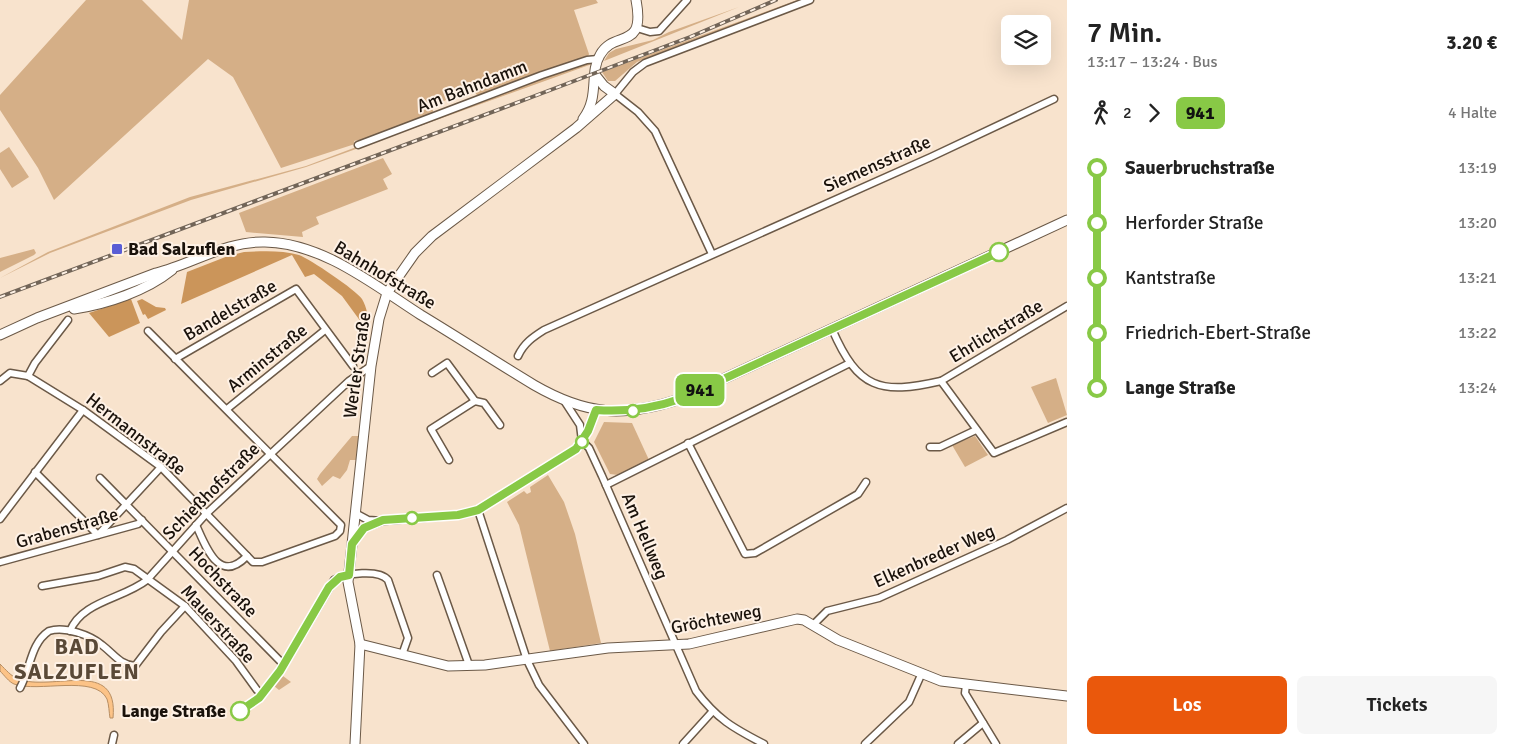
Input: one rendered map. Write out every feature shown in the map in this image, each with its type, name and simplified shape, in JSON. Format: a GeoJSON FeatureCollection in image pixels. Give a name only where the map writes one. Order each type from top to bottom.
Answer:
{"type":"FeatureCollection","features":[{"type":"Feature","properties":{"kind":"main road"},"geometry":{"type":"LineString","coordinates":[[598,59],[607,46],[626,39],[637,28],[639,13],[636,0]]}},
{"type":"Feature","properties":{"kind":"main road","name":"Werler Straße"},"geometry":{"type":"LineString","coordinates":[[576,128],[592,104],[598,59]]}},
{"type":"Feature","properties":{"kind":"main road"},"geometry":{"type":"LineString","coordinates":[[596,76],[604,86],[615,94]]}},
{"type":"Feature","properties":{"kind":"main road","name":"Werler Straße"},"geometry":{"type":"LineString","coordinates":[[355,744],[360,644],[349,593],[349,575],[354,513],[371,366],[379,319],[387,294],[416,253],[432,236],[576,128],[615,94]]}},
{"type":"Feature","properties":{"kind":"main road","name":"Bahnhofstraße"},"geometry":{"type":"LineString","coordinates":[[0,335],[22,324],[61,310],[77,308],[117,297],[160,280],[174,268],[215,251],[242,244],[265,242],[285,244],[335,262],[534,385],[565,402],[596,410],[635,411],[680,399],[1067,220]]}},
{"type":"Feature","properties":{"kind":"main road","name":"Gröchteweg"},"geometry":{"type":"LineString","coordinates":[[360,644],[448,666],[469,665],[527,660],[608,648],[676,645],[797,619],[813,625],[838,640],[941,681],[1067,696]]}},
{"type":"Feature","properties":{"kind":"street"},"geometry":{"type":"LineString","coordinates":[[637,28],[650,32],[659,31],[687,0]]}},
{"type":"Feature","properties":{"kind":"street"},"geometry":{"type":"LineString","coordinates":[[712,254],[655,131],[638,112],[615,94],[633,72],[645,63],[810,0]]}},
{"type":"Feature","properties":{"kind":"street","name":"Am Bahndamm"},"geometry":{"type":"LineString","coordinates":[[358,145],[542,75],[587,60],[598,59]]}},
{"type":"Feature","properties":{"kind":"street","name":"Siemensstraße"},"geometry":{"type":"LineString","coordinates":[[518,356],[531,338],[544,330],[931,157],[1054,99]]}},
{"type":"Feature","properties":{"kind":"street","name":"Bandelstraße"},"geometry":{"type":"LineString","coordinates":[[175,359],[296,289],[353,366]]}},
{"type":"Feature","properties":{"kind":"street","name":"Ehrlichstraße"},"geometry":{"type":"LineString","coordinates":[[850,363],[874,384],[888,388],[911,388],[941,381],[1067,306]]}},
{"type":"Feature","properties":{"kind":"street"},"geometry":{"type":"LineString","coordinates":[[0,381],[10,373],[28,376],[35,363],[68,320]]}},
{"type":"Feature","properties":{"kind":"street"},"geometry":{"type":"LineString","coordinates":[[606,485],[850,363],[832,329]]}},
{"type":"Feature","properties":{"kind":"street","name":"Arminstraße"},"geometry":{"type":"LineString","coordinates":[[227,409],[325,330]]}},
{"type":"Feature","properties":{"kind":"street"},"geometry":{"type":"LineString","coordinates":[[148,331],[341,525],[340,531],[335,536],[262,562],[253,562],[247,556],[238,565],[228,567],[219,564],[206,550],[196,525]]}},
{"type":"Feature","properties":{"kind":"street"},"geometry":{"type":"LineString","coordinates":[[432,373],[447,363],[474,401],[484,403],[500,425]]}},
{"type":"Feature","properties":{"kind":"street","name":"Schießhofstraße"},"geometry":{"type":"LineString","coordinates":[[70,631],[74,623],[95,606],[137,588],[149,579],[171,551],[206,514],[349,381],[371,366]]}},
{"type":"Feature","properties":{"kind":"street","name":"Hermannstraße"},"geometry":{"type":"LineString","coordinates":[[28,376],[83,410],[161,468],[247,556]]}},
{"type":"Feature","properties":{"kind":"street"},"geometry":{"type":"LineString","coordinates":[[941,381],[994,454],[1067,422]]}},
{"type":"Feature","properties":{"kind":"street"},"geometry":{"type":"LineString","coordinates":[[449,460],[431,429],[474,401]]}},
{"type":"Feature","properties":{"kind":"street","name":"Am Hellweg"},"geometry":{"type":"LineString","coordinates":[[565,402],[580,425],[582,441],[590,448],[696,691],[712,712],[726,723],[764,744]]}},
{"type":"Feature","properties":{"kind":"street"},"geometry":{"type":"LineString","coordinates":[[0,519],[83,410]]}},
{"type":"Feature","properties":{"kind":"street"},"geometry":{"type":"LineString","coordinates":[[354,513],[368,520],[383,520],[458,515],[478,510],[566,456],[582,441],[596,410]]}},
{"type":"Feature","properties":{"kind":"street"},"geometry":{"type":"LineString","coordinates":[[930,447],[940,448],[976,430]]}},
{"type":"Feature","properties":{"kind":"street"},"geometry":{"type":"LineString","coordinates":[[688,443],[745,554],[754,553],[858,494],[866,482]]}},
{"type":"Feature","properties":{"kind":"street"},"geometry":{"type":"LineString","coordinates":[[35,472],[98,535],[161,468]]}},
{"type":"Feature","properties":{"kind":"street","name":"Hochstraße"},"geometry":{"type":"LineString","coordinates":[[100,478],[284,665]]}},
{"type":"Feature","properties":{"kind":"street","name":"Elkenbreder Weg"},"geometry":{"type":"LineString","coordinates":[[813,625],[827,611],[878,598],[1008,540],[1067,508]]}},
{"type":"Feature","properties":{"kind":"street"},"geometry":{"type":"LineString","coordinates":[[478,510],[527,660],[539,684],[584,744]]}},
{"type":"Feature","properties":{"kind":"street","name":"Grabenstraße"},"geometry":{"type":"LineString","coordinates":[[0,562],[138,524],[142,520]]}},
{"type":"Feature","properties":{"kind":"street"},"geometry":{"type":"LineString","coordinates":[[352,544],[364,528],[383,520]]}},
{"type":"Feature","properties":{"kind":"street","name":"Mauerstraße"},"geometry":{"type":"LineString","coordinates":[[42,586],[98,576],[125,567],[134,569],[185,606],[236,661],[262,694],[284,665]]}},
{"type":"Feature","properties":{"kind":"street"},"geometry":{"type":"LineString","coordinates":[[284,665],[329,587],[340,577],[349,575],[382,575],[388,580],[408,638],[402,655]]}},
{"type":"Feature","properties":{"kind":"street"},"geometry":{"type":"LineString","coordinates":[[437,575],[469,665]]}},
{"type":"Feature","properties":{"kind":"street"},"geometry":{"type":"LineString","coordinates":[[20,688],[26,677],[35,644],[42,636],[56,629],[70,631],[100,643],[118,662],[135,666],[161,632],[185,606]]}},
{"type":"Feature","properties":{"kind":"street"},"geometry":{"type":"LineString","coordinates":[[865,744],[909,702],[921,674]]}},
{"type":"Feature","properties":{"kind":"street"},"geometry":{"type":"LineString","coordinates":[[966,685],[965,693],[996,744]]}},
{"type":"Feature","properties":{"kind":"street"},"geometry":{"type":"LineString","coordinates":[[683,744],[712,712]]}},
{"type":"Feature","properties":{"kind":"street"},"geometry":{"type":"LineString","coordinates":[[958,744],[983,723]]}},
{"type":"Feature","properties":{"kind":"street"},"geometry":{"type":"LineString","coordinates":[[112,744],[114,735]]}},
{"type":"Feature","properties":{"kind":"shaded area"},"geometry":{"type":"Polygon","coordinates":[[[86,0],[142,0],[182,40],[189,0],[596,0],[598,3],[574,10],[589,54],[588,57],[478,97],[472,87],[432,107],[434,115],[360,143],[358,140],[354,141],[355,144],[281,168],[233,77],[208,59],[54,200],[38,168],[0,110],[0,95],[86,0]]]}},
{"type":"Feature","properties":{"kind":"shaded area"},"geometry":{"type":"Polygon","coordinates":[[[799,0],[637,62],[615,81],[608,81],[602,72],[799,0]]]}},
{"type":"Feature","properties":{"kind":"shaded area"},"geometry":{"type":"Polygon","coordinates":[[[739,7],[604,61],[609,53],[616,49],[653,40],[669,32],[739,7]]]}},
{"type":"Feature","properties":{"kind":"shaded area"},"geometry":{"type":"Polygon","coordinates":[[[592,62],[592,64],[306,167],[191,200],[50,253],[0,278],[48,252],[190,197],[306,166],[542,77],[592,62]]]}},
{"type":"Feature","properties":{"kind":"shaded area"},"geometry":{"type":"Polygon","coordinates":[[[9,147],[29,177],[12,188],[0,169],[0,153],[9,147]]]}},
{"type":"Feature","properties":{"kind":"shaded area"},"geometry":{"type":"Polygon","coordinates":[[[383,158],[392,174],[383,179],[388,189],[316,217],[319,224],[302,232],[303,237],[246,232],[239,213],[383,158]]]}},
{"type":"Feature","properties":{"kind":"shaded area"},"geometry":{"type":"Polygon","coordinates":[[[34,249],[36,253],[34,255],[0,272],[0,258],[34,249]]]}},
{"type":"Feature","properties":{"kind":"shaded area"},"geometry":{"type":"Polygon","coordinates":[[[244,252],[286,252],[299,255],[313,262],[342,282],[362,299],[368,315],[369,325],[361,322],[342,296],[314,274],[305,277],[292,255],[181,304],[187,272],[228,256],[244,252]]]}},
{"type":"Feature","properties":{"kind":"shaded area"},"geometry":{"type":"Polygon","coordinates":[[[131,299],[140,323],[109,337],[89,313],[131,299]]]}},
{"type":"Feature","properties":{"kind":"shaded area"},"geometry":{"type":"Polygon","coordinates":[[[142,299],[166,310],[148,319],[145,314],[143,315],[137,301],[142,299]]]}},
{"type":"Feature","properties":{"kind":"shaded area"},"geometry":{"type":"Polygon","coordinates":[[[1056,378],[1067,415],[1048,423],[1031,387],[1056,378]]]}},
{"type":"Feature","properties":{"kind":"shaded area"},"geometry":{"type":"Polygon","coordinates":[[[604,422],[632,423],[649,460],[618,475],[610,474],[594,442],[604,422]]]}},
{"type":"Feature","properties":{"kind":"shaded area"},"geometry":{"type":"Polygon","coordinates":[[[352,436],[359,436],[356,460],[350,460],[347,470],[340,479],[333,476],[322,486],[317,479],[320,474],[352,436]]]}},
{"type":"Feature","properties":{"kind":"shaded area"},"geometry":{"type":"Polygon","coordinates":[[[975,436],[988,455],[965,467],[952,445],[975,436]]]}},
{"type":"Feature","properties":{"kind":"shaded area"},"geometry":{"type":"Polygon","coordinates":[[[548,475],[564,502],[575,534],[601,643],[550,651],[519,525],[507,502],[524,491],[527,494],[531,492],[530,487],[548,475]]]}},
{"type":"Feature","properties":{"kind":"shaded area"},"geometry":{"type":"Polygon","coordinates":[[[0,664],[15,678],[32,682],[80,680],[95,682],[105,688],[112,699],[113,718],[110,718],[107,699],[101,692],[91,687],[37,687],[14,684],[0,671],[0,664]]]}},
{"type":"Feature","properties":{"kind":"shaded area"},"geometry":{"type":"Polygon","coordinates":[[[283,676],[291,682],[279,690],[274,686],[283,676]]]}},
{"type":"Feature","properties":{"kind":"railway"},"geometry":{"type":"LineString","coordinates":[[0,297],[690,37],[776,0]]}},
{"type":"Feature","properties":{"kind":"bus line","name":"941"},"geometry":{"type":"LineString","coordinates":[[240,711],[259,698],[280,671],[334,580],[349,575],[352,544],[364,528],[383,520],[458,515],[478,510],[576,449],[588,431],[596,410],[635,411],[680,399],[999,252]]}},
{"type":"Feature","properties":{"kind":"place","name":"Bad Salzuflen"},"geometry":{"type":"Point","coordinates":[117,249]}},
{"type":"Feature","properties":{"kind":"place","name":"Lange Straße"},"geometry":{"type":"Point","coordinates":[240,711]}},
{"type":"Feature","properties":{"kind":"district","name":"BAD SALZUFLEN"},"geometry":{"type":"Point","coordinates":[77,658]}}]}
